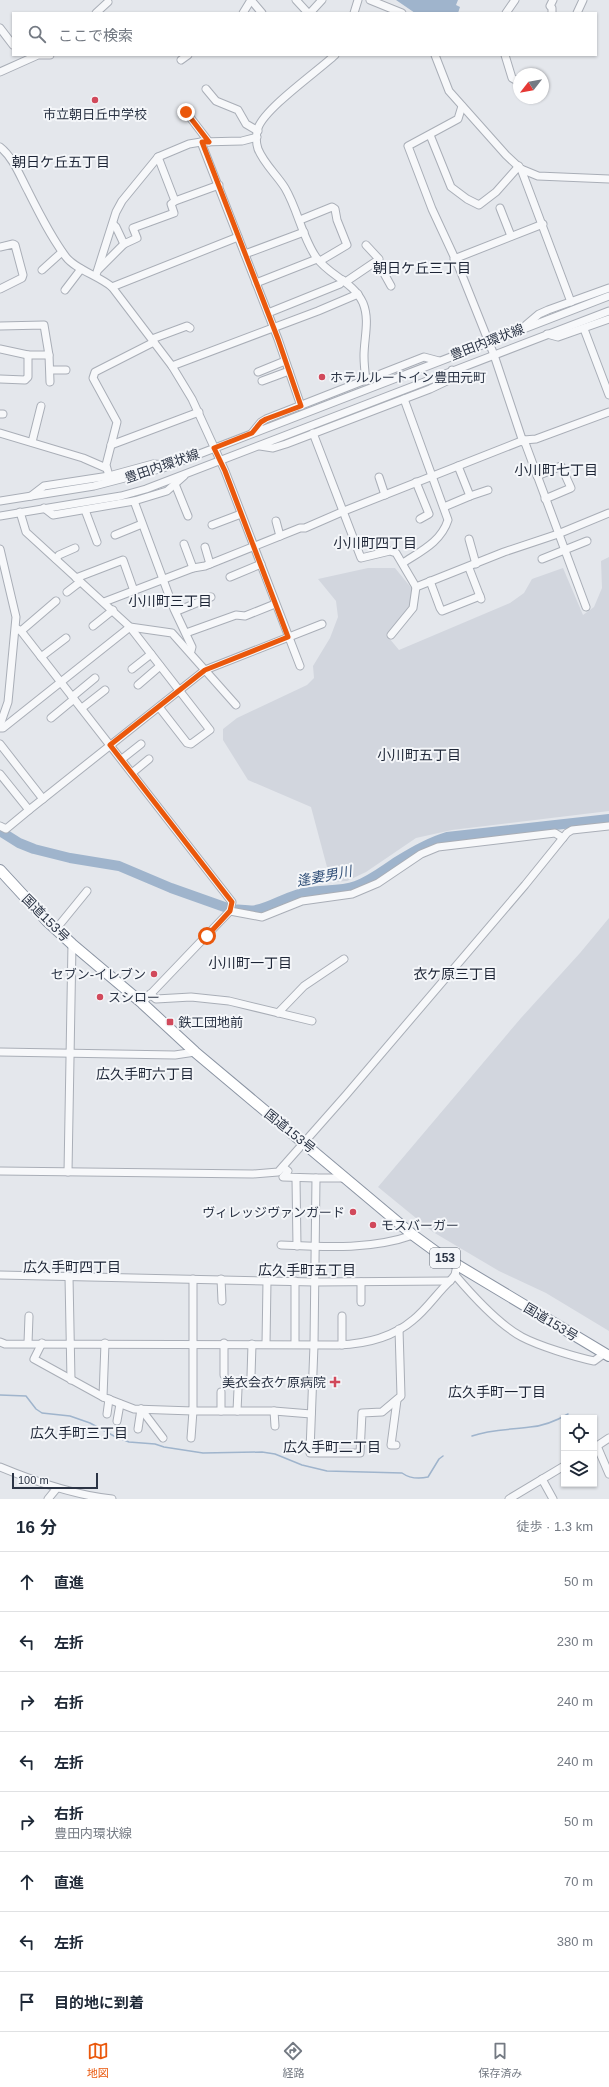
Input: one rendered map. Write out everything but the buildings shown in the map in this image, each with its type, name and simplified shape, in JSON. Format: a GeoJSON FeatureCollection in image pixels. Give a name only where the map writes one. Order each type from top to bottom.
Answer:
{"type":"FeatureCollection","features":[{"type":"Feature","properties":{"kind":"highway","name":"国道153号"},"geometry":{"type":"LineString","coordinates":[[0,870],[72,944],[142,1003],[195,1052],[305,1142],[456,1270],[607,1355]]}},
{"type":"Feature","properties":{"kind":"street"},"geometry":{"type":"LineString","coordinates":[[244,11],[251,0],[261,12]]}},
{"type":"Feature","properties":{"kind":"street"},"geometry":{"type":"LineString","coordinates":[[296,0],[308,12]]}},
{"type":"Feature","properties":{"kind":"street"},"geometry":{"type":"LineString","coordinates":[[310,12],[322,0]]}},
{"type":"Feature","properties":{"kind":"street"},"geometry":{"type":"LineString","coordinates":[[354,12],[358,0]]}},
{"type":"Feature","properties":{"kind":"street"},"geometry":{"type":"LineString","coordinates":[[370,0],[400,12]]}},
{"type":"Feature","properties":{"kind":"street"},"geometry":{"type":"LineString","coordinates":[[507,12],[515,0]]}},
{"type":"Feature","properties":{"kind":"street"},"geometry":{"type":"LineString","coordinates":[[552,12],[552,8],[550,6],[553,0]]}},
{"type":"Feature","properties":{"kind":"street"},"geometry":{"type":"LineString","coordinates":[[577,12],[583,0]]}},
{"type":"Feature","properties":{"kind":"street"},"geometry":{"type":"LineString","coordinates":[[97,12],[108,2]]}},
{"type":"Feature","properties":{"kind":"street"},"geometry":{"type":"LineString","coordinates":[[0,28],[12,44]]}},
{"type":"Feature","properties":{"kind":"street"},"geometry":{"type":"LineString","coordinates":[[0,72],[23,58],[33,56]]}},
{"type":"Feature","properties":{"kind":"street"},"geometry":{"type":"LineString","coordinates":[[181,60],[187,56]]}},
{"type":"Feature","properties":{"kind":"street"},"geometry":{"type":"LineString","coordinates":[[333,56],[277,105],[258,127],[257,147],[262,157],[286,189],[304,232],[318,260],[345,281],[358,294],[367,313],[364,357],[366,381]]}},
{"type":"Feature","properties":{"kind":"street"},"geometry":{"type":"LineString","coordinates":[[435,56],[449,91],[506,155],[520,167],[538,176],[609,179]]}},
{"type":"Feature","properties":{"kind":"street"},"geometry":{"type":"LineString","coordinates":[[505,56],[513,79]]}},
{"type":"Feature","properties":{"kind":"street"},"geometry":{"type":"LineString","coordinates":[[206,89],[216,100],[238,110],[246,124],[257,134]]}},
{"type":"Feature","properties":{"kind":"street"},"geometry":{"type":"LineString","coordinates":[[462,106],[458,119],[408,146],[432,210],[494,355],[523,441],[586,607]]}},
{"type":"Feature","properties":{"kind":"street"},"geometry":{"type":"LineString","coordinates":[[186,112],[205,142],[219,185],[286,361],[301,406]]}},
{"type":"Feature","properties":{"kind":"street"},"geometry":{"type":"LineString","coordinates":[[97,272],[123,198],[158,157],[173,150],[205,142],[242,141],[257,134]]}},
{"type":"Feature","properties":{"kind":"street"},"geometry":{"type":"LineString","coordinates":[[430,135],[451,187],[467,199],[479,205],[496,192],[520,167]]}},
{"type":"Feature","properties":{"kind":"street"},"geometry":{"type":"LineString","coordinates":[[0,150],[15,165],[45,224],[67,259],[81,269],[97,272],[112,287],[172,366],[199,412],[254,546],[300,666]]}},
{"type":"Feature","properties":{"kind":"street"},"geometry":{"type":"LineString","coordinates":[[158,157],[175,201]]}},
{"type":"Feature","properties":{"kind":"street"},"geometry":{"type":"LineString","coordinates":[[520,167],[543,224],[571,302]]}},
{"type":"Feature","properties":{"kind":"street"},"geometry":{"type":"LineString","coordinates":[[97,272],[124,244],[137,238],[133,228],[174,213],[171,204],[175,201],[219,185]]}},
{"type":"Feature","properties":{"kind":"street"},"geometry":{"type":"LineString","coordinates":[[256,283],[346,248],[347,245],[337,220],[336,209],[332,207],[300,220]]}},
{"type":"Feature","properties":{"kind":"street"},"geometry":{"type":"LineString","coordinates":[[500,208],[511,236]]}},
{"type":"Feature","properties":{"kind":"street"},"geometry":{"type":"LineString","coordinates":[[113,224],[124,244]]}},
{"type":"Feature","properties":{"kind":"street"},"geometry":{"type":"LineString","coordinates":[[454,259],[543,224]]}},
{"type":"Feature","properties":{"kind":"street"},"geometry":{"type":"LineString","coordinates":[[245,254],[304,232]]}},
{"type":"Feature","properties":{"kind":"street"},"geometry":{"type":"LineString","coordinates":[[112,287],[238,237]]}},
{"type":"Feature","properties":{"kind":"street"},"geometry":{"type":"LineString","coordinates":[[0,247],[13,244],[15,245],[23,275],[22,278],[0,289]]}},
{"type":"Feature","properties":{"kind":"street"},"geometry":{"type":"LineString","coordinates":[[366,245],[379,260],[381,268],[390,286]]}},
{"type":"Feature","properties":{"kind":"street"},"geometry":{"type":"LineString","coordinates":[[42,270],[62,252]]}},
{"type":"Feature","properties":{"kind":"street"},"geometry":{"type":"LineString","coordinates":[[268,313],[340,284],[379,260]]}},
{"type":"Feature","properties":{"kind":"street"},"geometry":{"type":"LineString","coordinates":[[64,290],[81,269]]}},
{"type":"Feature","properties":{"kind":"street"},"geometry":{"type":"LineString","coordinates":[[524,328],[539,314],[609,288]]}},
{"type":"Feature","properties":{"kind":"street"},"geometry":{"type":"LineString","coordinates":[[172,366],[358,294]]}},
{"type":"Feature","properties":{"kind":"street","name":"豊田内環状線"},"geometry":{"type":"LineString","coordinates":[[0,501],[94,486],[169,465],[334,402],[487,341],[609,296]]}},
{"type":"Feature","properties":{"kind":"street","name":"豊田内環状線"},"geometry":{"type":"LineString","coordinates":[[0,516],[121,496],[187,473],[609,311]]}},
{"type":"Feature","properties":{"kind":"street"},"geometry":{"type":"LineString","coordinates":[[547,334],[558,337],[609,319]]}},
{"type":"Feature","properties":{"kind":"street"},"geometry":{"type":"LineString","coordinates":[[0,326],[44,325],[51,370],[50,382]]}},
{"type":"Feature","properties":{"kind":"street"},"geometry":{"type":"LineString","coordinates":[[109,476],[106,468],[117,422],[93,378],[95,372],[153,341],[187,326],[190,328]]}},
{"type":"Feature","properties":{"kind":"street"},"geometry":{"type":"LineString","coordinates":[[584,329],[609,395]]}},
{"type":"Feature","properties":{"kind":"street"},"geometry":{"type":"LineString","coordinates":[[0,350],[28,355],[49,354]]}},
{"type":"Feature","properties":{"kind":"street"},"geometry":{"type":"LineString","coordinates":[[0,379],[27,379],[28,355]]}},
{"type":"Feature","properties":{"kind":"street"},"geometry":{"type":"LineString","coordinates":[[252,433],[261,422],[424,357],[439,361]]}},
{"type":"Feature","properties":{"kind":"street"},"geometry":{"type":"LineString","coordinates":[[258,372],[286,361]]}},
{"type":"Feature","properties":{"kind":"street"},"geometry":{"type":"LineString","coordinates":[[51,370],[66,370]]}},
{"type":"Feature","properties":{"kind":"street"},"geometry":{"type":"LineString","coordinates":[[262,381],[289,370]]}},
{"type":"Feature","properties":{"kind":"street"},"geometry":{"type":"LineString","coordinates":[[258,446],[273,448],[404,399],[449,380],[452,370]]}},
{"type":"Feature","properties":{"kind":"street"},"geometry":{"type":"LineString","coordinates":[[334,402],[342,390]]}},
{"type":"Feature","properties":{"kind":"street"},"geometry":{"type":"LineString","coordinates":[[403,563],[435,542],[440,536],[448,520],[404,399]]}},
{"type":"Feature","properties":{"kind":"street"},"geometry":{"type":"LineString","coordinates":[[367,404],[377,407],[383,406]]}},
{"type":"Feature","properties":{"kind":"street"},"geometry":{"type":"LineString","coordinates":[[32,442],[41,406]]}},
{"type":"Feature","properties":{"kind":"street"},"geometry":{"type":"LineString","coordinates":[[348,420],[357,408]]}},
{"type":"Feature","properties":{"kind":"street"},"geometry":{"type":"LineString","coordinates":[[111,445],[199,412]]}},
{"type":"Feature","properties":{"kind":"street"},"geometry":{"type":"LineString","coordinates":[[104,602],[193,568],[210,564],[300,528],[305,528],[385,494],[523,441],[536,439],[609,412]]}},
{"type":"Feature","properties":{"kind":"street"},"geometry":{"type":"LineString","coordinates":[[0,433],[83,458],[106,468]]}},
{"type":"Feature","properties":{"kind":"street"},"geometry":{"type":"LineString","coordinates":[[313,433],[361,558],[390,551],[396,553],[416,586],[413,608],[391,635]]}},
{"type":"Feature","properties":{"kind":"street"},"geometry":{"type":"LineString","coordinates":[[31,496],[44,486],[109,476],[153,464],[169,465]]}},
{"type":"Feature","properties":{"kind":"street"},"geometry":{"type":"LineString","coordinates":[[458,466],[470,496]]}},
{"type":"Feature","properties":{"kind":"street"},"geometry":{"type":"LineString","coordinates":[[537,476],[561,466],[571,488],[546,499]]}},
{"type":"Feature","properties":{"kind":"street"},"geometry":{"type":"LineString","coordinates":[[44,508],[54,515],[134,501],[167,491],[187,473]]}},
{"type":"Feature","properties":{"kind":"street"},"geometry":{"type":"LineString","coordinates":[[379,477],[385,494]]}},
{"type":"Feature","properties":{"kind":"street"},"geometry":{"type":"LineString","coordinates":[[416,482],[429,514],[420,519]]}},
{"type":"Feature","properties":{"kind":"street"},"geometry":{"type":"LineString","coordinates":[[175,484],[188,516]]}},
{"type":"Feature","properties":{"kind":"street"},"geometry":{"type":"LineString","coordinates":[[444,507],[488,490]]}},
{"type":"Feature","properties":{"kind":"street"},"geometry":{"type":"LineString","coordinates":[[134,501],[164,580],[192,647],[191,652]]}},
{"type":"Feature","properties":{"kind":"street"},"geometry":{"type":"LineString","coordinates":[[84,510],[97,542]]}},
{"type":"Feature","properties":{"kind":"street"},"geometry":{"type":"LineString","coordinates":[[20,512],[26,532],[130,627],[210,730],[191,744],[187,743],[159,707]]}},
{"type":"Feature","properties":{"kind":"street"},"geometry":{"type":"LineString","coordinates":[[416,586],[469,568],[504,552],[558,534],[609,513]]}},
{"type":"Feature","properties":{"kind":"street"},"geometry":{"type":"LineString","coordinates":[[212,525],[241,514]]}},
{"type":"Feature","properties":{"kind":"street"},"geometry":{"type":"LineString","coordinates":[[276,521],[280,536]]}},
{"type":"Feature","properties":{"kind":"street"},"geometry":{"type":"LineString","coordinates":[[115,535],[142,524]]}},
{"type":"Feature","properties":{"kind":"street"},"geometry":{"type":"LineString","coordinates":[[469,539],[476,564]]}},
{"type":"Feature","properties":{"kind":"street"},"geometry":{"type":"LineString","coordinates":[[542,559],[587,541]]}},
{"type":"Feature","properties":{"kind":"street"},"geometry":{"type":"LineString","coordinates":[[184,544],[193,568]]}},
{"type":"Feature","properties":{"kind":"street"},"geometry":{"type":"LineString","coordinates":[[205,547],[210,564]]}},
{"type":"Feature","properties":{"kind":"street"},"geometry":{"type":"LineString","coordinates":[[56,559],[59,555],[75,548]]}},
{"type":"Feature","properties":{"kind":"street"},"geometry":{"type":"LineString","coordinates":[[0,550],[16,610],[19,629],[8,702],[0,727],[3,728],[130,627],[172,633],[191,652],[236,705]]}},
{"type":"Feature","properties":{"kind":"street"},"geometry":{"type":"LineString","coordinates":[[67,592],[78,580],[123,560],[134,591]]}},
{"type":"Feature","properties":{"kind":"street"},"geometry":{"type":"LineString","coordinates":[[230,577],[261,564]]}},
{"type":"Feature","properties":{"kind":"street"},"geometry":{"type":"LineString","coordinates":[[430,581],[442,611],[480,598],[469,568]]}},
{"type":"Feature","properties":{"kind":"street"},"geometry":{"type":"LineString","coordinates":[[177,611],[211,597]]}},
{"type":"Feature","properties":{"kind":"street"},"geometry":{"type":"LineString","coordinates":[[19,629],[56,601]]}},
{"type":"Feature","properties":{"kind":"street"},"geometry":{"type":"LineString","coordinates":[[186,633],[236,615],[245,616],[276,604]]}},
{"type":"Feature","properties":{"kind":"street"},"geometry":{"type":"LineString","coordinates":[[93,626],[113,610]]}},
{"type":"Feature","properties":{"kind":"street"},"geometry":{"type":"LineString","coordinates":[[0,826],[6,829],[205,670],[322,624]]}},
{"type":"Feature","properties":{"kind":"street"},"geometry":{"type":"LineString","coordinates":[[19,629],[122,759],[232,902],[230,911],[142,1003]]}},
{"type":"Feature","properties":{"kind":"street"},"geometry":{"type":"LineString","coordinates":[[41,657],[66,638]]}},
{"type":"Feature","properties":{"kind":"street"},"geometry":{"type":"LineString","coordinates":[[132,669],[151,654]]}},
{"type":"Feature","properties":{"kind":"street"},"geometry":{"type":"LineString","coordinates":[[138,685],[160,666]]}},
{"type":"Feature","properties":{"kind":"street"},"geometry":{"type":"LineString","coordinates":[[51,718],[96,678]]}},
{"type":"Feature","properties":{"kind":"street"},"geometry":{"type":"LineString","coordinates":[[82,708],[105,690]]}},
{"type":"Feature","properties":{"kind":"street"},"geometry":{"type":"LineString","coordinates":[[0,744],[44,799]]}},
{"type":"Feature","properties":{"kind":"street"},"geometry":{"type":"LineString","coordinates":[[122,759],[141,744]]}},
{"type":"Feature","properties":{"kind":"street"},"geometry":{"type":"LineString","coordinates":[[132,773],[149,758]]}},
{"type":"Feature","properties":{"kind":"street"},"geometry":{"type":"LineString","coordinates":[[0,774],[29,810]]}},
{"type":"Feature","properties":{"kind":"street"},"geometry":{"type":"LineString","coordinates":[[0,1171],[274,1173],[283,1167],[305,1142],[525,885],[563,838],[572,830],[609,826]]}},
{"type":"Feature","properties":{"kind":"street"},"geometry":{"type":"LineString","coordinates":[[230,911],[262,917],[310,899],[352,894],[378,883],[421,854],[438,847],[554,833],[563,838]]}},
{"type":"Feature","properties":{"kind":"street"},"geometry":{"type":"LineString","coordinates":[[56,929],[86,891]]}},
{"type":"Feature","properties":{"kind":"street"},"geometry":{"type":"LineString","coordinates":[[68,1172],[72,944]]}},
{"type":"Feature","properties":{"kind":"street"},"geometry":{"type":"LineString","coordinates":[[278,1013],[304,986],[344,959]]}},
{"type":"Feature","properties":{"kind":"street"},"geometry":{"type":"LineString","coordinates":[[150,994],[156,999],[191,997],[229,1001],[312,1021]]}},
{"type":"Feature","properties":{"kind":"street"},"geometry":{"type":"LineString","coordinates":[[0,1052],[175,1054],[195,1052]]}},
{"type":"Feature","properties":{"kind":"street"},"geometry":{"type":"LineString","coordinates":[[283,1167],[288,1171],[282,1177],[296,1179],[348,1178]]}},
{"type":"Feature","properties":{"kind":"street"},"geometry":{"type":"LineString","coordinates":[[316,1178],[316,1282],[310,1414],[310,1452],[360,1453],[362,1413],[382,1412],[402,1396],[400,1329]]}},
{"type":"Feature","properties":{"kind":"street"},"geometry":{"type":"LineString","coordinates":[[296,1179],[297,1246]]}},
{"type":"Feature","properties":{"kind":"street"},"geometry":{"type":"LineString","coordinates":[[280,1245],[377,1245],[413,1235]]}},
{"type":"Feature","properties":{"kind":"street"},"geometry":{"type":"LineString","coordinates":[[0,1342],[28,1344],[224,1343],[314,1345],[366,1343],[400,1329],[414,1319],[450,1281],[456,1270],[474,1296],[522,1337],[579,1358],[594,1361],[607,1355]]}},
{"type":"Feature","properties":{"kind":"street"},"geometry":{"type":"LineString","coordinates":[[0,1275],[316,1282],[450,1281]]}},
{"type":"Feature","properties":{"kind":"street"},"geometry":{"type":"LineString","coordinates":[[69,1276],[72,1380]]}},
{"type":"Feature","properties":{"kind":"street"},"geometry":{"type":"LineString","coordinates":[[192,1438],[193,1279]]}},
{"type":"Feature","properties":{"kind":"street"},"geometry":{"type":"LineString","coordinates":[[221,1279],[222,1302]]}},
{"type":"Feature","properties":{"kind":"street"},"geometry":{"type":"LineString","coordinates":[[266,1344],[267,1281]]}},
{"type":"Feature","properties":{"kind":"street"},"geometry":{"type":"LineString","coordinates":[[295,1281],[295,1344]]}},
{"type":"Feature","properties":{"kind":"street"},"geometry":{"type":"LineString","coordinates":[[361,1282],[361,1302]]}},
{"type":"Feature","properties":{"kind":"street"},"geometry":{"type":"LineString","coordinates":[[28,1344],[29,1316]]}},
{"type":"Feature","properties":{"kind":"street"},"geometry":{"type":"LineString","coordinates":[[342,1316],[342,1345]]}},
{"type":"Feature","properties":{"kind":"street"},"geometry":{"type":"LineString","coordinates":[[42,1343],[34,1360],[106,1398],[134,1409],[274,1411],[310,1414]]}},
{"type":"Feature","properties":{"kind":"street"},"geometry":{"type":"LineString","coordinates":[[105,1343],[107,1414]]}},
{"type":"Feature","properties":{"kind":"street"},"geometry":{"type":"LineString","coordinates":[[224,1343],[224,1375]]}},
{"type":"Feature","properties":{"kind":"street"},"geometry":{"type":"LineString","coordinates":[[251,1376],[252,1344]]}},
{"type":"Feature","properties":{"kind":"street"},"geometry":{"type":"LineString","coordinates":[[236,1411],[238,1389]]}},
{"type":"Feature","properties":{"kind":"street"},"geometry":{"type":"LineString","coordinates":[[221,1411],[222,1392]]}},
{"type":"Feature","properties":{"kind":"street"},"geometry":{"type":"LineString","coordinates":[[396,1445],[391,1445],[397,1400]]}},
{"type":"Feature","properties":{"kind":"street"},"geometry":{"type":"LineString","coordinates":[[117,1421],[120,1404]]}},
{"type":"Feature","properties":{"kind":"street"},"geometry":{"type":"LineString","coordinates":[[138,1429],[141,1409]]}},
{"type":"Feature","properties":{"kind":"street"},"geometry":{"type":"LineString","coordinates":[[141,1409],[162,1438]]}},
{"type":"Feature","properties":{"kind":"street"},"geometry":{"type":"LineString","coordinates":[[274,1411],[275,1426]]}},
{"type":"Feature","properties":{"kind":"street"},"geometry":{"type":"LineString","coordinates":[[597,1446],[609,1438]]}},
{"type":"Feature","properties":{"kind":"street"},"geometry":{"type":"LineString","coordinates":[[597,1451],[609,1474]]}},
{"type":"Feature","properties":{"kind":"street"},"geometry":{"type":"LineString","coordinates":[[0,1467],[57,1488],[86,1496],[112,1499]]}},
{"type":"Feature","properties":{"kind":"street"},"geometry":{"type":"LineString","coordinates":[[509,1499],[561,1468]]}},
{"type":"Feature","properties":{"kind":"street"},"geometry":{"type":"LineString","coordinates":[[542,1480],[553,1499]]}},
{"type":"Feature","properties":{"kind":"street"},"geometry":{"type":"LineString","coordinates":[[48,1499],[57,1488]]}},
{"type":"Feature","properties":{"kind":"shaded area"},"geometry":{"type":"Polygon","coordinates":[[[609,557],[609,811],[452,830],[416,838],[366,872],[347,881],[331,882],[311,807],[248,780],[223,740],[223,729],[237,718],[307,685],[314,678],[313,666],[330,638],[338,617],[336,601],[318,579],[368,568],[395,568],[413,590],[408,614],[389,638],[399,650],[510,603],[524,593],[532,579],[563,568],[583,615],[594,607],[602,588],[601,561],[609,557]]]}},
{"type":"Feature","properties":{"kind":"shaded area"},"geometry":{"type":"Polygon","coordinates":[[[609,918],[609,1331],[546,1293],[499,1271],[433,1232],[378,1187],[521,1018],[580,953],[609,918]]]}},
{"type":"Feature","properties":{"kind":"water"},"geometry":{"type":"Polygon","coordinates":[[[396,0],[458,0],[456,5],[460,7],[458,12],[414,12],[396,0]]]}},
{"type":"Feature","properties":{"kind":"waterway","name":"逢妻男川"},"geometry":{"type":"LineString","coordinates":[[0,831],[19,843],[34,849],[70,858],[119,866],[171,888],[233,910],[239,909],[250,911],[267,907],[304,893],[349,888],[362,884],[416,850],[434,841],[447,837],[609,819]]}},
{"type":"Feature","properties":{"kind":"waterway"},"geometry":{"type":"LineString","coordinates":[[0,1395],[26,1396],[36,1409],[42,1413],[70,1416],[90,1423],[129,1442],[155,1444],[164,1447],[203,1453],[262,1452],[275,1454],[302,1465],[327,1471],[402,1473],[411,1477],[425,1478],[428,1477],[439,1459],[443,1456]]}},
{"type":"Feature","properties":{"kind":"waterway"},"geometry":{"type":"LineString","coordinates":[[472,1436],[493,1431],[540,1426],[568,1414]]}},
{"type":"Feature","properties":{"kind":"place","name":"市立朝日丘中学校"},"geometry":{"type":"Point","coordinates":[95,100]}},
{"type":"Feature","properties":{"kind":"place","name":"ホテルルートイン豊田元町"},"geometry":{"type":"Point","coordinates":[322,377]}},
{"type":"Feature","properties":{"kind":"place","name":"セブン-イレブン"},"geometry":{"type":"Point","coordinates":[154,974]}},
{"type":"Feature","properties":{"kind":"place","name":"スシロー"},"geometry":{"type":"Point","coordinates":[100,997]}},
{"type":"Feature","properties":{"kind":"place","name":"鉄工団地前"},"geometry":{"type":"Point","coordinates":[170,1022]}},
{"type":"Feature","properties":{"kind":"place","name":"ヴィレッジヴァンガード"},"geometry":{"type":"Point","coordinates":[353,1212]}},
{"type":"Feature","properties":{"kind":"place","name":"モスバーガー"},"geometry":{"type":"Point","coordinates":[373,1225]}},
{"type":"Feature","properties":{"kind":"place","name":"美衣会衣ケ原病院"},"geometry":{"type":"Point","coordinates":[335,1382]}},
{"type":"Feature","properties":{"kind":"district","name":"朝日ケ丘五丁目"},"geometry":{"type":"Point","coordinates":[61,162]}},
{"type":"Feature","properties":{"kind":"district","name":"朝日ケ丘三丁目"},"geometry":{"type":"Point","coordinates":[422,268]}},
{"type":"Feature","properties":{"kind":"district","name":"小川町七丁目"},"geometry":{"type":"Point","coordinates":[556,470]}},
{"type":"Feature","properties":{"kind":"district","name":"小川町四丁目"},"geometry":{"type":"Point","coordinates":[375,543]}},
{"type":"Feature","properties":{"kind":"district","name":"小川町三丁目"},"geometry":{"type":"Point","coordinates":[170,601]}},
{"type":"Feature","properties":{"kind":"district","name":"小川町五丁目"},"geometry":{"type":"Point","coordinates":[419,755]}},
{"type":"Feature","properties":{"kind":"district","name":"小川町一丁目"},"geometry":{"type":"Point","coordinates":[250,963]}},
{"type":"Feature","properties":{"kind":"district","name":"衣ケ原三丁目"},"geometry":{"type":"Point","coordinates":[455,974]}},
{"type":"Feature","properties":{"kind":"district","name":"広久手町六丁目"},"geometry":{"type":"Point","coordinates":[145,1074]}},
{"type":"Feature","properties":{"kind":"district","name":"広久手町四丁目"},"geometry":{"type":"Point","coordinates":[72,1267]}},
{"type":"Feature","properties":{"kind":"district","name":"広久手町五丁目"},"geometry":{"type":"Point","coordinates":[307,1270]}},
{"type":"Feature","properties":{"kind":"district","name":"広久手町一丁目"},"geometry":{"type":"Point","coordinates":[497,1392]}},
{"type":"Feature","properties":{"kind":"district","name":"広久手町三丁目"},"geometry":{"type":"Point","coordinates":[79,1433]}},
{"type":"Feature","properties":{"kind":"district","name":"広久手町二丁目"},"geometry":{"type":"Point","coordinates":[332,1447]}},
{"type":"Feature","properties":{"kind":"route"},"geometry":{"type":"LineString","coordinates":[[186,112],[209,142],[202,142],[278,339],[301,406],[266,419],[254,428],[252,433],[214,448],[225,471],[288,637],[205,670],[110,745],[232,902],[233,906],[230,911],[207,936]]}}]}
